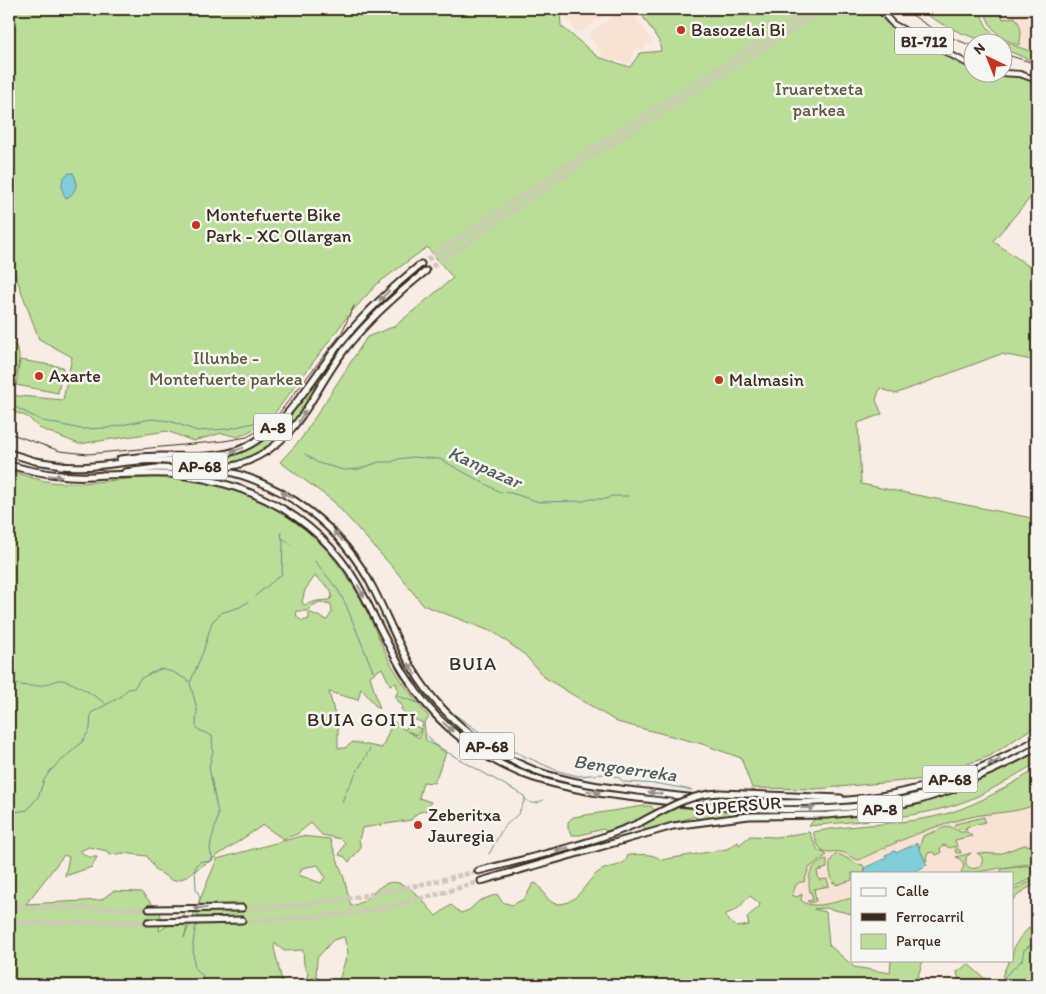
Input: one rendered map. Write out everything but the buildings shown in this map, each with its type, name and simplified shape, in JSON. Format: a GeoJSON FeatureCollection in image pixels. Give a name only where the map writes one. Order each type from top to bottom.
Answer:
{"type":"FeatureCollection","features":[{"type":"Feature","properties":{"kind":"highway","name":"A-8"},"geometry":{"type":"LineString","coordinates":[[9,453],[60,466],[141,456],[217,456],[240,449],[276,424],[290,410],[339,344],[359,321],[389,291],[421,264]]}},
{"type":"Feature","properties":{"kind":"highway","name":"A-8"},"geometry":{"type":"LineString","coordinates":[[9,465],[54,476],[71,477],[156,468],[224,468],[237,466],[254,459],[271,450],[290,432],[332,366],[348,346],[380,311],[426,271]]}},
{"type":"Feature","properties":{"kind":"highway","name":"AP-68"},"geometry":{"type":"LineString","coordinates":[[60,466],[86,467],[141,460],[178,462],[244,476],[265,484],[295,500],[326,524],[353,554],[375,592],[406,660],[441,708],[460,726],[487,746],[525,766],[560,778],[586,784],[676,796],[762,802],[820,802],[903,792],[949,780],[994,762],[1037,739]]}},
{"type":"Feature","properties":{"kind":"highway","name":"AP-68"},"geometry":{"type":"LineString","coordinates":[[103,475],[157,474],[209,480],[259,496],[296,516],[324,540],[345,565],[364,596],[399,668],[428,707],[454,732],[475,748],[500,763],[535,778],[584,790],[672,802],[734,807],[821,808],[869,805],[905,799],[951,787],[998,768],[1037,747]]}},
{"type":"Feature","properties":{"kind":"highway","name":"SUPERSUR"},"geometry":{"type":"LineString","coordinates":[[481,882],[673,826],[749,816],[843,814],[904,804],[965,785],[998,768]]}},
{"type":"Feature","properties":{"kind":"highway","name":"SUPERSUR"},"geometry":{"type":"LineString","coordinates":[[478,871],[614,834],[683,800],[700,795],[720,793],[856,799]]}},
{"type":"Feature","properties":{"kind":"highway"},"geometry":{"type":"LineString","coordinates":[[149,909],[242,908]]}},
{"type":"Feature","properties":{"kind":"highway"},"geometry":{"type":"LineString","coordinates":[[148,922],[242,920]]}},
{"type":"Feature","properties":{"kind":"main road","name":"BI-712"},"geometry":{"type":"LineString","coordinates":[[879,9],[893,24],[964,62]]}},
{"type":"Feature","properties":{"kind":"main road"},"geometry":{"type":"LineString","coordinates":[[1014,74],[1037,80]]}},
{"type":"Feature","properties":{"kind":"shaded area"},"geometry":{"type":"Polygon","coordinates":[[[568,9],[612,9],[583,31],[576,32],[567,17],[568,9]]]}},
{"type":"Feature","properties":{"kind":"shaded area"},"geometry":{"type":"Polygon","coordinates":[[[621,9],[630,9],[654,45],[647,43],[644,50],[636,48],[630,64],[604,57],[588,35],[621,9]]]}},
{"type":"Feature","properties":{"kind":"shaded area"},"geometry":{"type":"Polygon","coordinates":[[[984,9],[1037,9],[1037,51],[1014,43],[1014,32],[995,32],[984,9]]]}},
{"type":"Feature","properties":{"kind":"shaded area"},"geometry":{"type":"Polygon","coordinates":[[[1037,769],[1037,884],[1026,889],[1014,899],[1014,872],[851,872],[851,914],[826,908],[807,911],[776,903],[791,864],[791,834],[858,827],[948,813],[973,805],[1037,769]]]}},
{"type":"Feature","properties":{"kind":"green space"},"geometry":{"type":"Polygon","coordinates":[[[9,9],[560,9],[561,26],[598,57],[630,67],[640,53],[661,51],[659,41],[638,9],[876,9],[886,23],[964,65],[964,82],[1014,82],[1014,78],[1031,80],[1037,83],[1037,190],[993,241],[1037,272],[1037,361],[1001,354],[895,394],[880,388],[876,400],[882,414],[858,423],[861,484],[1037,519],[1037,725],[990,756],[926,779],[816,789],[752,788],[741,758],[702,744],[617,722],[544,677],[525,655],[495,633],[423,605],[396,571],[333,501],[280,462],[301,439],[367,337],[395,326],[453,278],[427,247],[377,284],[348,316],[268,422],[238,437],[222,433],[193,441],[167,431],[79,444],[39,428],[28,417],[9,410],[9,395],[63,400],[72,357],[39,339],[9,258],[9,9]]]}},
{"type":"Feature","properties":{"kind":"green space"},"geometry":{"type":"Polygon","coordinates":[[[918,9],[980,9],[983,20],[992,32],[964,32],[964,34],[918,9]]]}},
{"type":"Feature","properties":{"kind":"green space"},"geometry":{"type":"Polygon","coordinates":[[[984,9],[1001,9],[1003,19],[1015,17],[1021,31],[1019,45],[1014,44],[1014,32],[996,32],[984,9]]]}},
{"type":"Feature","properties":{"kind":"green space"},"geometry":{"type":"Polygon","coordinates":[[[1014,45],[1037,54],[1037,63],[1014,53],[1014,45]]]}},
{"type":"Feature","properties":{"kind":"green space"},"geometry":{"type":"Polygon","coordinates":[[[409,280],[359,330],[337,356],[298,418],[277,443],[260,454],[236,464],[214,467],[169,458],[223,456],[266,436],[368,314],[404,281],[409,280]]]}},
{"type":"Feature","properties":{"kind":"green space"},"geometry":{"type":"Polygon","coordinates":[[[9,341],[18,349],[19,361],[12,387],[9,389],[9,341]]]}},
{"type":"Feature","properties":{"kind":"green space","name":"Axarte"},"geometry":{"type":"Polygon","coordinates":[[[20,360],[63,367],[58,393],[16,385],[20,360]]]}},
{"type":"Feature","properties":{"kind":"green space"},"geometry":{"type":"Polygon","coordinates":[[[9,470],[36,479],[57,483],[166,478],[212,484],[240,492],[265,503],[288,517],[310,533],[329,553],[347,577],[363,603],[390,662],[408,690],[429,717],[424,723],[426,740],[446,753],[434,783],[423,782],[419,798],[431,802],[427,810],[417,813],[411,820],[362,828],[359,840],[361,848],[349,862],[345,857],[339,855],[345,843],[341,839],[322,835],[311,823],[297,834],[283,839],[263,825],[184,878],[173,881],[156,870],[147,856],[123,853],[110,855],[107,851],[89,847],[80,851],[88,857],[97,857],[92,867],[65,876],[69,857],[64,855],[26,904],[101,900],[113,891],[141,892],[160,912],[159,931],[184,915],[188,922],[184,938],[217,859],[301,836],[330,839],[344,878],[351,906],[365,900],[383,885],[391,882],[406,886],[413,891],[436,916],[451,905],[461,913],[469,910],[479,901],[497,894],[502,902],[512,905],[524,899],[533,884],[536,883],[551,902],[565,903],[577,896],[600,871],[621,864],[627,859],[628,855],[650,855],[661,860],[727,849],[738,842],[739,845],[750,836],[776,837],[809,832],[818,850],[827,855],[809,868],[804,882],[796,885],[792,895],[797,897],[802,894],[801,900],[811,905],[851,898],[851,914],[826,908],[814,909],[826,912],[829,945],[854,967],[890,973],[891,962],[922,962],[916,983],[922,985],[305,985],[308,973],[304,965],[303,950],[284,951],[275,943],[274,948],[283,985],[9,985],[9,470]],[[315,576],[305,590],[302,602],[304,605],[329,600],[332,597],[331,590],[315,576]],[[320,602],[307,611],[296,611],[297,617],[302,621],[309,619],[309,612],[327,620],[332,612],[331,604],[320,602]],[[382,668],[370,676],[378,709],[361,688],[358,700],[329,692],[338,727],[338,748],[345,748],[353,742],[382,748],[393,721],[405,730],[409,723],[421,729],[417,735],[407,731],[419,738],[423,723],[407,716],[401,709],[402,706],[395,697],[398,691],[396,683],[390,685],[382,668]],[[318,865],[302,868],[299,875],[321,883],[325,877],[318,865]],[[750,896],[739,908],[725,915],[737,927],[749,925],[747,917],[759,907],[760,904],[750,896]],[[344,937],[333,940],[317,958],[316,977],[320,979],[337,980],[340,977],[348,952],[344,937]]]}},
{"type":"Feature","properties":{"kind":"green space"},"geometry":{"type":"Polygon","coordinates":[[[1037,752],[1037,763],[987,792],[969,800],[911,815],[809,826],[820,812],[905,802],[932,795],[986,777],[1012,766],[1037,752]]]}},
{"type":"Feature","properties":{"kind":"green space"},"geometry":{"type":"Polygon","coordinates":[[[1037,769],[1036,804],[1007,812],[960,819],[901,840],[859,860],[843,853],[822,850],[813,832],[915,820],[949,813],[1005,788],[1037,769]]]}},
{"type":"Feature","properties":{"kind":"green space"},"geometry":{"type":"Polygon","coordinates":[[[651,806],[656,811],[672,807],[744,812],[744,814],[696,819],[696,816],[646,831],[639,820],[607,831],[603,829],[580,835],[572,835],[568,829],[568,822],[573,817],[651,806]]]}},
{"type":"Feature","properties":{"kind":"green space"},"geometry":{"type":"Polygon","coordinates":[[[984,817],[985,822],[966,827],[967,830],[958,829],[954,825],[955,824],[984,817]]]}},
{"type":"Feature","properties":{"kind":"green space"},"geometry":{"type":"Polygon","coordinates":[[[949,826],[960,832],[967,832],[972,836],[955,840],[961,853],[956,853],[954,846],[950,848],[944,845],[940,848],[941,853],[936,855],[933,852],[928,853],[927,860],[925,861],[919,848],[923,836],[949,826]]]}},
{"type":"Feature","properties":{"kind":"green space"},"geometry":{"type":"Polygon","coordinates":[[[1024,845],[1037,846],[1037,864],[1018,865],[979,872],[961,872],[963,864],[956,857],[971,853],[966,857],[966,864],[970,868],[974,868],[980,866],[982,862],[982,857],[977,853],[999,854],[1024,845]]]}},
{"type":"Feature","properties":{"kind":"green space"},"geometry":{"type":"Polygon","coordinates":[[[837,854],[863,865],[866,872],[851,872],[851,880],[836,885],[835,882],[833,883],[830,867],[831,860],[837,854]]]}},
{"type":"Feature","properties":{"kind":"green space"},"geometry":{"type":"Polygon","coordinates":[[[827,859],[827,868],[817,871],[819,880],[827,879],[829,886],[814,889],[816,901],[810,903],[807,901],[813,900],[809,886],[811,871],[827,859]]]}},
{"type":"Feature","properties":{"kind":"green space"},"geometry":{"type":"Polygon","coordinates":[[[1037,866],[1037,875],[1014,887],[1014,872],[1000,872],[1002,869],[1037,866]]]}},
{"type":"Feature","properties":{"kind":"green space"},"geometry":{"type":"Polygon","coordinates":[[[1037,878],[1037,884],[1026,889],[1014,898],[1014,890],[1037,878]]]}},
{"type":"Feature","properties":{"kind":"green space"},"geometry":{"type":"Polygon","coordinates":[[[1037,920],[1037,985],[1012,985],[1002,976],[1008,962],[1014,962],[1014,948],[1024,933],[1037,920]]]}},
{"type":"Feature","properties":{"kind":"green space"},"geometry":{"type":"Polygon","coordinates":[[[968,964],[992,985],[960,985],[957,972],[968,964]]]}},
{"type":"Feature","properties":{"kind":"water"},"geometry":{"type":"Polygon","coordinates":[[[69,173],[73,173],[75,176],[76,187],[72,194],[66,198],[62,184],[64,178],[69,173]]]}},
{"type":"Feature","properties":{"kind":"water"},"geometry":{"type":"Polygon","coordinates":[[[917,843],[927,865],[914,872],[866,872],[864,868],[886,858],[885,855],[895,851],[896,853],[917,843]]]}},
{"type":"Feature","properties":{"kind":"waterway"},"geometry":{"type":"LineString","coordinates":[[9,404],[43,421],[81,429],[107,428],[151,419],[170,421],[197,431],[227,429],[258,422],[265,425]]}},
{"type":"Feature","properties":{"kind":"waterway","name":"Kanpazar"},"geometry":{"type":"LineString","coordinates":[[305,454],[318,463],[344,470],[359,469],[379,462],[392,462],[398,459],[413,457],[440,459],[500,492],[511,493],[539,502],[583,501],[606,499],[612,496],[628,496]]}},
{"type":"Feature","properties":{"kind":"waterway"},"geometry":{"type":"LineString","coordinates":[[255,596],[282,574],[283,543],[281,533]]}},
{"type":"Feature","properties":{"kind":"waterway","name":"Bengoerreka"},"geometry":{"type":"LineString","coordinates":[[282,538],[291,544]]}},
{"type":"Feature","properties":{"kind":"waterway","name":"Bengoerreka"},"geometry":{"type":"LineString","coordinates":[[315,561],[338,590],[346,605],[373,671]]}},
{"type":"Feature","properties":{"kind":"waterway"},"geometry":{"type":"LineString","coordinates":[[198,907],[200,897],[196,889],[195,866],[201,861],[209,862],[213,860],[210,848],[218,814],[209,767],[213,751],[212,736],[199,730],[196,726],[197,709],[190,683],[203,652],[212,622],[221,613],[240,607],[248,602]]}},
{"type":"Feature","properties":{"kind":"waterway"},"geometry":{"type":"LineString","coordinates":[[9,813],[27,810],[38,797],[44,780],[50,771],[82,742],[90,729],[91,713],[120,697],[128,689],[134,688],[140,679],[161,669],[173,672],[189,681]]}},
{"type":"Feature","properties":{"kind":"waterway"},"geometry":{"type":"LineString","coordinates":[[9,681],[33,686],[64,680],[82,688],[105,703]]}},
{"type":"Feature","properties":{"kind":"waterway","name":"Bengoerreka"},"geometry":{"type":"LineString","coordinates":[[397,696],[419,703]]}},
{"type":"Feature","properties":{"kind":"waterway","name":"Bengoerreka"},"geometry":{"type":"LineString","coordinates":[[451,712],[497,744],[558,771],[578,776],[604,774],[618,777],[624,782],[660,784],[692,790]]}},
{"type":"Feature","properties":{"kind":"waterway"},"geometry":{"type":"LineString","coordinates":[[428,736],[434,744],[521,794],[530,802],[536,803],[543,800]]}},
{"type":"Feature","properties":{"kind":"waterway"},"geometry":{"type":"LineString","coordinates":[[342,802],[347,789],[370,749]]}},
{"type":"Feature","properties":{"kind":"waterway"},"geometry":{"type":"LineString","coordinates":[[489,854],[503,828],[519,813],[525,799]]}},
{"type":"Feature","properties":{"kind":"waterway"},"geometry":{"type":"LineString","coordinates":[[197,911],[199,918]]}},
{"type":"Feature","properties":{"kind":"waterway"},"geometry":{"type":"LineString","coordinates":[[198,922],[193,944],[195,969],[203,976],[199,985]]}},
{"type":"Feature","properties":{"kind":"waterway"},"geometry":{"type":"LineString","coordinates":[[1000,981],[1022,960],[1024,950],[1033,943],[1037,936]]}},
{"type":"Feature","properties":{"kind":"tunnel"},"geometry":{"type":"LineString","coordinates":[[421,264],[591,149],[812,9]]}},
{"type":"Feature","properties":{"kind":"tunnel"},"geometry":{"type":"LineString","coordinates":[[426,271],[594,155],[826,9]]}},
{"type":"Feature","properties":{"kind":"tunnel"},"geometry":{"type":"LineString","coordinates":[[242,908],[332,901],[419,885],[478,871]]}},
{"type":"Feature","properties":{"kind":"tunnel"},"geometry":{"type":"LineString","coordinates":[[242,920],[310,918],[360,912],[416,900],[481,881]]}},
{"type":"Feature","properties":{"kind":"tunnel"},"geometry":{"type":"LineString","coordinates":[[9,907],[149,909]]}},
{"type":"Feature","properties":{"kind":"tunnel"},"geometry":{"type":"LineString","coordinates":[[9,923],[148,922]]}},
{"type":"Feature","properties":{"kind":"railway"},"geometry":{"type":"LineString","coordinates":[[905,9],[937,31],[964,42]]}},
{"type":"Feature","properties":{"kind":"railway"},"geometry":{"type":"LineString","coordinates":[[1014,57],[1037,64]]}},
{"type":"Feature","properties":{"kind":"railway"},"geometry":{"type":"LineString","coordinates":[[9,433],[60,451],[88,454],[224,441],[247,437],[265,427],[279,413],[341,334],[354,306]]}},
{"type":"Feature","properties":{"kind":"place","name":"Basozelai Bi"},"geometry":{"type":"Point","coordinates":[681,30]}},
{"type":"Feature","properties":{"kind":"place","name":"Montefuerte Bike Park - XC Ollargan"},"geometry":{"type":"Point","coordinates":[196,225]}},
{"type":"Feature","properties":{"kind":"place","name":"Axarte"},"geometry":{"type":"Point","coordinates":[39,376]}},
{"type":"Feature","properties":{"kind":"place","name":"Malmasin"},"geometry":{"type":"Point","coordinates":[719,380]}},
{"type":"Feature","properties":{"kind":"place","name":"Zeberitxa Jauregia"},"geometry":{"type":"Point","coordinates":[418,825]}},
{"type":"Feature","properties":{"kind":"district","name":"BUIA"},"geometry":{"type":"Point","coordinates":[473,663]}},
{"type":"Feature","properties":{"kind":"district","name":"BUIA GOITI"},"geometry":{"type":"Point","coordinates":[362,719]}},
{"type":"Feature","properties":{"kind":"park label","name":"Iruaretxeta parkea"},"geometry":{"type":"Point","coordinates":[819,99]}},
{"type":"Feature","properties":{"kind":"park label","name":"Illunbe - Montefuerte parkea"},"geometry":{"type":"Point","coordinates":[226,368]}}]}
